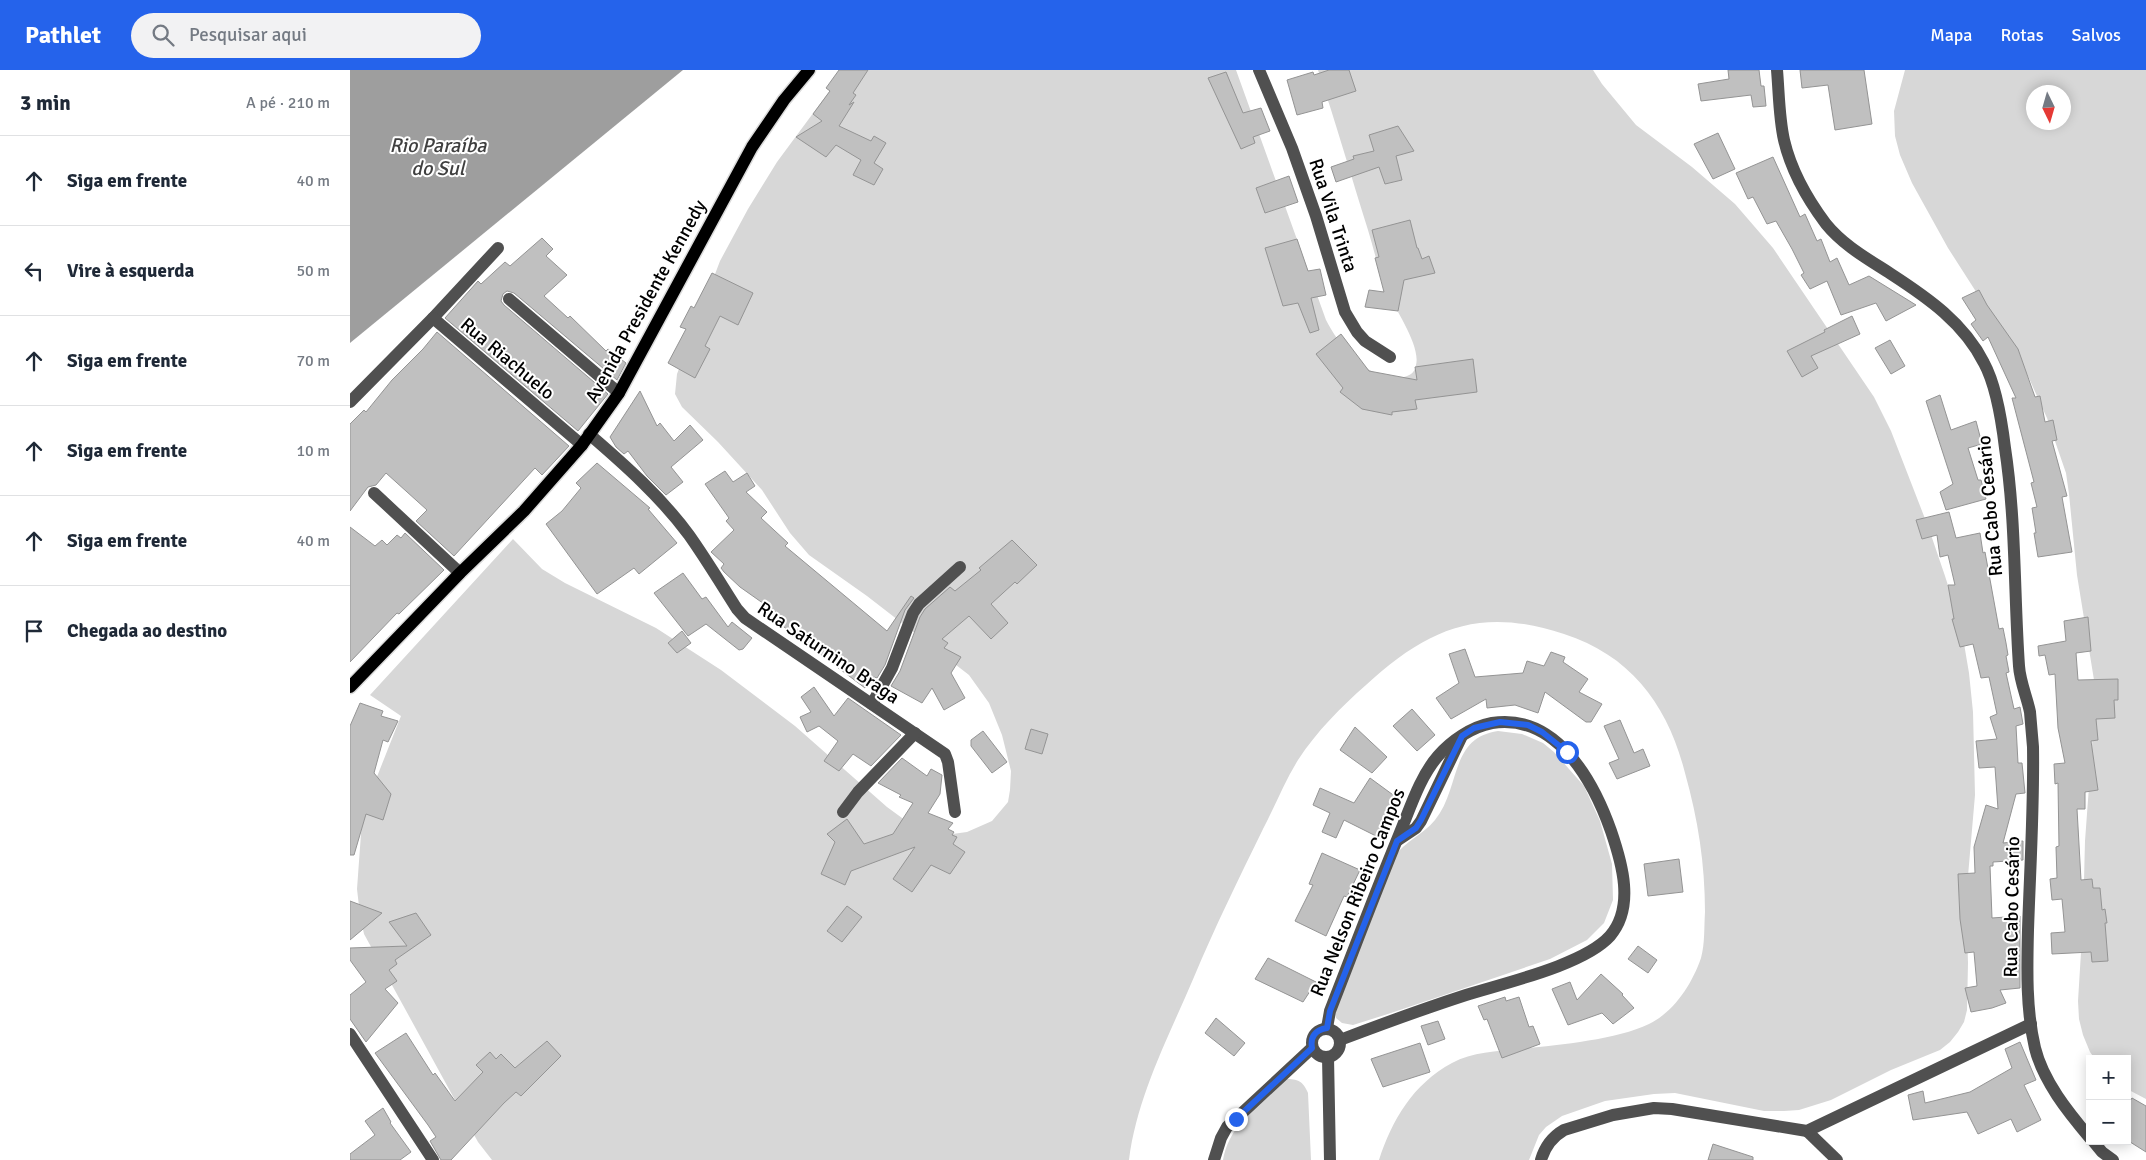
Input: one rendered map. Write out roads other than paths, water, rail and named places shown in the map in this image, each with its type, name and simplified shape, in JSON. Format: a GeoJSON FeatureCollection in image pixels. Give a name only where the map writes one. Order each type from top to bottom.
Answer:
{"type":"FeatureCollection","features":[{"type":"Feature","properties":{"kind":"main road","name":"Avenida Presidente Kennedy"},"geometry":{"type":"LineString","coordinates":[[350,687],[460,573],[524,511],[582,445],[620,393],[752,147],[784,100],[809,70]]}},
{"type":"Feature","properties":{"kind":"street","name":"Rua Vila Trinta"},"geometry":{"type":"LineString","coordinates":[[1259,70],[1292,148],[1316,216],[1345,312],[1357,332],[1366,342],[1390,357]]}},
{"type":"Feature","properties":{"kind":"street","name":"Rua Cabo Cesário"},"geometry":{"type":"LineString","coordinates":[[1777,70],[1784,140],[1798,178],[1816,209],[1828,226],[1853,250],[1939,307],[1961,330],[1976,350],[1985,363],[1990,377],[2006,449],[2012,516],[2020,672],[2030,712],[2033,744],[2027,970],[2031,1024],[2035,1050],[2044,1071],[2068,1112],[2086,1133]]}},
{"type":"Feature","properties":{"kind":"street","name":"Rua Riachuelo"},"geometry":{"type":"LineString","coordinates":[[350,402],[433,318],[498,248]]}},
{"type":"Feature","properties":{"kind":"street"},"geometry":{"type":"LineString","coordinates":[[509,299],[620,393]]}},
{"type":"Feature","properties":{"kind":"street","name":"Rua Riachuelo"},"geometry":{"type":"LineString","coordinates":[[433,318],[582,445]]}},
{"type":"Feature","properties":{"kind":"street","name":"Rua Saturnino Braga"},"geometry":{"type":"LineString","coordinates":[[589,434],[623,463],[659,500],[688,534],[737,610],[745,618],[945,754],[948,762],[955,812]]}},
{"type":"Feature","properties":{"kind":"street"},"geometry":{"type":"LineString","coordinates":[[374,494],[460,573]]}},
{"type":"Feature","properties":{"kind":"street"},"geometry":{"type":"LineString","coordinates":[[872,704],[892,668],[913,613],[919,604],[960,567]]}},
{"type":"Feature","properties":{"kind":"street","name":"Rua Nelson Ribeiro Campos"},"geometry":{"type":"LineString","coordinates":[[1327,1028],[1330,1011],[1397,841],[1429,768],[1448,745],[1485,724],[1511,722],[1528,725],[1542,732],[1567,752],[1587,778],[1603,810],[1616,845],[1624,887],[1620,919],[1610,936],[1602,944],[1567,963],[1402,1016],[1340,1040]]}},
{"type":"Feature","properties":{"kind":"street"},"geometry":{"type":"LineString","coordinates":[[843,812],[858,792],[915,733]]}},
{"type":"Feature","properties":{"kind":"street"},"geometry":{"type":"LineString","coordinates":[[1807,1131],[2031,1024]]}},
{"type":"Feature","properties":{"kind":"street"},"geometry":{"type":"LineString","coordinates":[[1214,1160],[1221,1138],[1227,1127],[1312,1048],[1313,1035],[1321,1029],[1327,1028],[1335,1032],[1340,1040],[1339,1049],[1333,1056],[1319,1055],[1312,1048]]}},
{"type":"Feature","properties":{"kind":"street"},"geometry":{"type":"LineString","coordinates":[[350,1034],[433,1160]]}},
{"type":"Feature","properties":{"kind":"street"},"geometry":{"type":"LineString","coordinates":[[1328,1057],[1330,1160]]}},
{"type":"Feature","properties":{"kind":"street"},"geometry":{"type":"LineString","coordinates":[[1542,1160],[1550,1142],[1564,1130],[1612,1115],[1640,1110],[1672,1109],[1807,1131],[1837,1160]]}},
{"type":"Feature","properties":{"kind":"street"},"geometry":{"type":"LineString","coordinates":[[2096,1145],[2102,1152],[2114,1160]]}},
{"type":"Feature","properties":{"kind":"water","name":"Rio Paraíba do Sul"},"geometry":{"type":"Polygon","coordinates":[[[350,70],[683,70],[350,343],[350,70]]]}}]}
